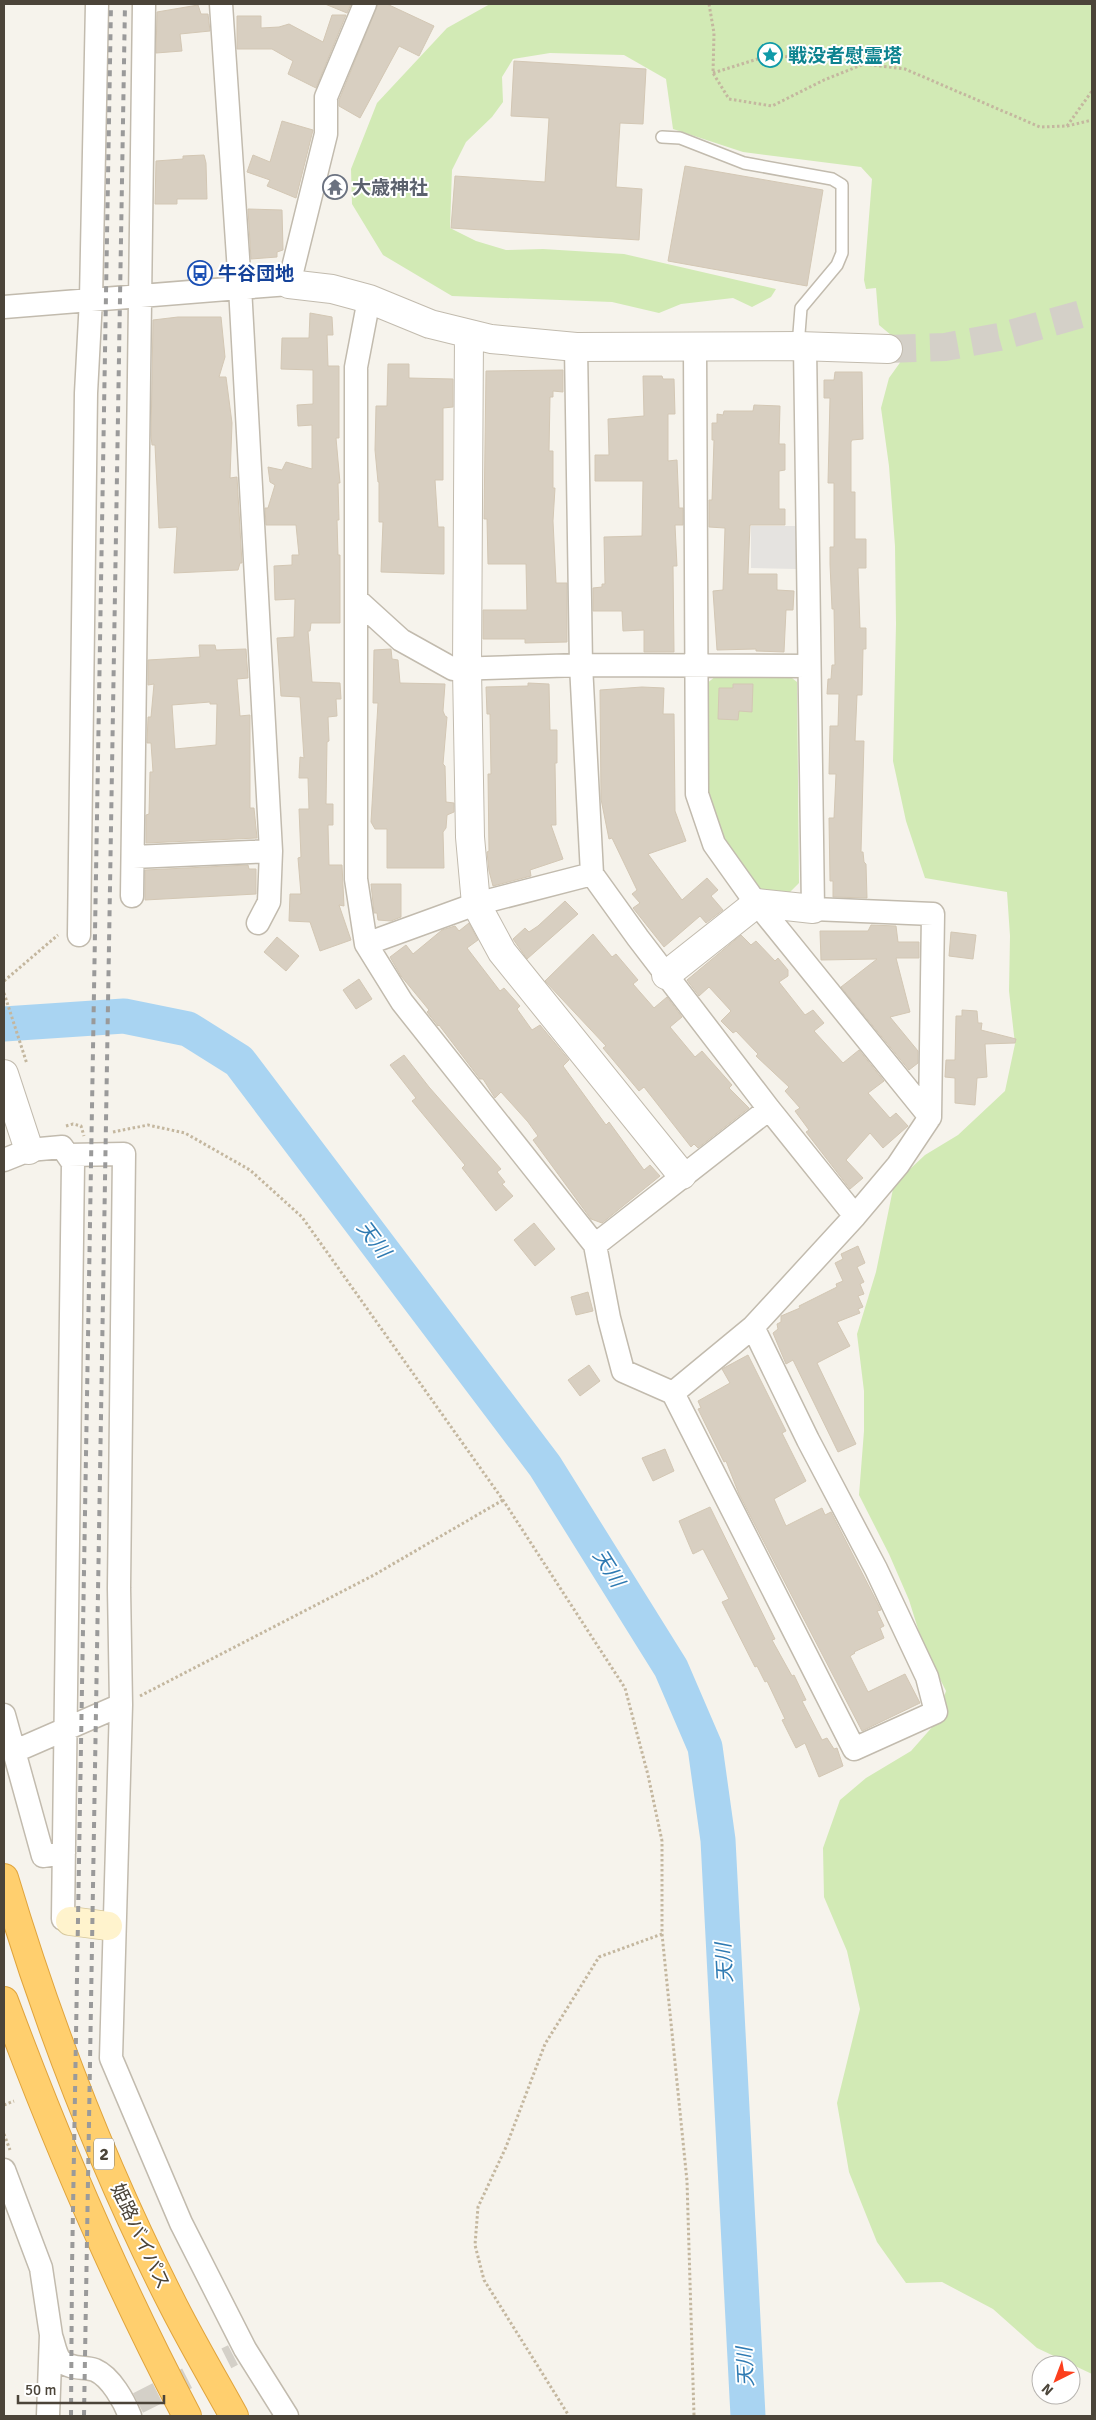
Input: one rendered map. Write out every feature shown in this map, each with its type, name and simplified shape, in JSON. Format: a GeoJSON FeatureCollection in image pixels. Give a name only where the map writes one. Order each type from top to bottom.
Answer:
{"type":"FeatureCollection","features":[{"type":"Feature","properties":{"kind":"highway","name":"姫路バイパス"},"geometry":{"type":"LineString","coordinates":[[4,1878],[24,1946],[72,2079],[122,2195],[174,2306],[234,2416]]}},
{"type":"Feature","properties":{"kind":"highway","name":"姫路バイパス"},"geometry":{"type":"LineString","coordinates":[[4,2001],[43,2108],[96,2232],[142,2331],[187,2416]]}},
{"type":"Feature","properties":{"kind":"main road"},"geometry":{"type":"LineString","coordinates":[[70,1921],[108,1926]]}},
{"type":"Feature","properties":{"kind":"street"},"geometry":{"type":"LineString","coordinates":[[79,935],[86,393],[92,298],[97,4]]}},
{"type":"Feature","properties":{"kind":"street"},"geometry":{"type":"LineString","coordinates":[[132,896],[144,4]]}},
{"type":"Feature","properties":{"kind":"street"},"geometry":{"type":"LineString","coordinates":[[221,4],[240,287],[271,851],[270,902],[258,923]]}},
{"type":"Feature","properties":{"kind":"street"},"geometry":{"type":"LineString","coordinates":[[289,284],[326,134],[326,97],[365,4]]}},
{"type":"Feature","properties":{"kind":"street"},"geometry":{"type":"LineString","coordinates":[[4,307],[92,298],[289,284],[332,289],[369,299],[430,324],[491,339],[576,347],[802,346],[888,349]]}},
{"type":"Feature","properties":{"kind":"street"},"geometry":{"type":"LineString","coordinates":[[369,299],[356,367],[356,879],[366,944],[402,1002],[595,1244],[609,1318],[624,1371],[673,1394],[854,1748],[936,1712],[927,1677],[876,1569],[808,1440],[753,1327]]}},
{"type":"Feature","properties":{"kind":"street"},"geometry":{"type":"LineString","coordinates":[[469,335],[467,669],[470,837],[476,904],[502,952],[682,1175]]}},
{"type":"Feature","properties":{"kind":"street"},"geometry":{"type":"LineString","coordinates":[[695,346],[697,794],[714,844],[757,903],[930,1117]]}},
{"type":"Feature","properties":{"kind":"street"},"geometry":{"type":"LineString","coordinates":[[802,346],[813,910]]}},
{"type":"Feature","properties":{"kind":"street"},"geometry":{"type":"LineString","coordinates":[[576,347],[581,665],[592,874],[768,1109],[855,1216]]}},
{"type":"Feature","properties":{"kind":"street"},"geometry":{"type":"LineString","coordinates":[[357,600],[401,640],[453,670],[581,665],[697,664],[809,666]]}},
{"type":"Feature","properties":{"kind":"street"},"geometry":{"type":"LineString","coordinates":[[133,857],[271,851]]}},
{"type":"Feature","properties":{"kind":"street"},"geometry":{"type":"LineString","coordinates":[[366,944],[476,904],[592,874]]}},
{"type":"Feature","properties":{"kind":"street"},"geometry":{"type":"LineString","coordinates":[[666,975],[757,903],[813,910],[933,914],[930,1117],[898,1165],[855,1216],[753,1327],[673,1394]]}},
{"type":"Feature","properties":{"kind":"street"},"geometry":{"type":"LineString","coordinates":[[16,1071],[26,1142]]}},
{"type":"Feature","properties":{"kind":"street"},"geometry":{"type":"LineString","coordinates":[[595,1244],[768,1109]]}},
{"type":"Feature","properties":{"kind":"street"},"geometry":{"type":"LineString","coordinates":[[26,1142],[65,1151],[124,1154],[119,1588],[122,1705],[111,2058],[239,2352],[287,2416]]}},
{"type":"Feature","properties":{"kind":"street"},"geometry":{"type":"LineString","coordinates":[[4,1160],[26,1142]]}},
{"type":"Feature","properties":{"kind":"street"},"geometry":{"type":"LineString","coordinates":[[65,1151],[73,1163],[74,1191],[63,1919],[70,1921]]}},
{"type":"Feature","properties":{"kind":"street"},"geometry":{"type":"LineString","coordinates":[[13,1752],[122,1705]]}},
{"type":"Feature","properties":{"kind":"street"},"geometry":{"type":"LineString","coordinates":[[4,1715],[43,1856],[64,1853]]}},
{"type":"Feature","properties":{"kind":"street"},"geometry":{"type":"LineString","coordinates":[[4,2170],[41,2268],[51,2335],[48,2416]]}},
{"type":"Feature","properties":{"kind":"street"},"geometry":{"type":"LineString","coordinates":[[51,2335],[60,2359],[72,2367],[94,2370],[104,2376],[132,2409]]}},
{"type":"Feature","properties":{"kind":"street"},"geometry":{"type":"LineString","coordinates":[[48,2391],[62,2372],[72,2367]]}},
{"type":"Feature","properties":{"kind":"lane"},"geometry":{"type":"LineString","coordinates":[[662,138],[680,138],[744,163],[832,179],[842,185],[842,252],[837,265],[801,308],[802,346]]}},
{"type":"Feature","properties":{"kind":"path"},"geometry":{"type":"LineString","coordinates":[[709,4],[714,33],[713,73],[729,99],[772,106],[824,80],[864,64]]}},
{"type":"Feature","properties":{"kind":"path"},"geometry":{"type":"LineString","coordinates":[[713,73],[770,54],[905,69],[1040,127],[1067,126],[1092,120]]}},
{"type":"Feature","properties":{"kind":"path"},"geometry":{"type":"LineString","coordinates":[[1067,126],[1092,91]]}},
{"type":"Feature","properties":{"kind":"path"},"geometry":{"type":"LineString","coordinates":[[4,993],[16,1071]]}},
{"type":"Feature","properties":{"kind":"path"},"geometry":{"type":"LineString","coordinates":[[109,1132],[148,1125],[185,1133],[250,1170],[302,1217],[502,1500],[625,1688],[648,1775],[662,1841],[662,1934],[687,2181],[694,2416]]}},
{"type":"Feature","properties":{"kind":"path"},"geometry":{"type":"LineString","coordinates":[[65,1151],[90,1136]]}},
{"type":"Feature","properties":{"kind":"path"},"geometry":{"type":"LineString","coordinates":[[122,1705],[374,1575],[502,1500]]}},
{"type":"Feature","properties":{"kind":"path"},"geometry":{"type":"LineString","coordinates":[[569,2416],[484,2280],[475,2245],[478,2207],[506,2147],[545,2044],[599,1957],[662,1934]]}},
{"type":"Feature","properties":{"kind":"path"},"geometry":{"type":"LineString","coordinates":[[4,2104],[14,2101]]}},
{"type":"Feature","properties":{"kind":"green space"},"geometry":{"type":"Polygon","coordinates":[[[490,4],[1092,4],[1092,2374],[1081,2369],[1081,2355],[1052,2355],[1037,2348],[993,2309],[942,2282],[906,2283],[877,2242],[849,2172],[837,2103],[860,2009],[847,1951],[824,1897],[823,1848],[840,1800],[866,1778],[911,1751],[934,1725],[946,1691],[923,1645],[909,1600],[889,1554],[859,1495],[864,1431],[864,1391],[857,1334],[876,1272],[894,1184],[925,1155],[958,1135],[1005,1091],[1015,1044],[1009,991],[1010,936],[1007,892],[925,878],[906,821],[893,761],[896,624],[895,546],[889,466],[881,408],[889,378],[909,350],[879,325],[876,288],[866,289],[864,280],[872,179],[861,167],[743,152],[673,129],[666,79],[624,55],[550,53],[513,59],[502,77],[503,102],[492,117],[466,142],[452,170],[450,228],[476,241],[506,250],[543,249],[624,254],[776,289],[771,297],[752,307],[733,298],[681,304],[659,313],[612,302],[452,296],[383,255],[352,204],[351,169],[377,103],[447,28],[490,4]]]}},
{"type":"Feature","properties":{"kind":"green space"},"geometry":{"type":"Polygon","coordinates":[[[787,674],[797,682],[799,883],[786,896],[769,895],[749,883],[720,836],[709,800],[706,684],[716,676],[787,674]]]}},
{"type":"Feature","properties":{"kind":"shaded area"},"geometry":{"type":"Polygon","coordinates":[[[751,526],[796,526],[796,569],[751,568],[751,526]]]}},
{"type":"Feature","properties":{"kind":"building"},"geometry":{"type":"Polygon","coordinates":[[[325,4],[351,4],[347,13],[325,4]]]}},
{"type":"Feature","properties":{"kind":"building"},"geometry":{"type":"Polygon","coordinates":[[[378,4],[387,4],[434,26],[419,56],[399,46],[360,118],[339,106],[339,100],[378,4]]]}},
{"type":"Feature","properties":{"kind":"building"},"geometry":{"type":"Polygon","coordinates":[[[198,5],[201,14],[208,14],[210,31],[180,34],[182,51],[156,53],[157,12],[198,5]]]}},
{"type":"Feature","properties":{"kind":"building"},"geometry":{"type":"Polygon","coordinates":[[[332,15],[346,15],[316,88],[288,74],[293,61],[272,49],[237,49],[237,16],[261,16],[261,28],[279,27],[289,24],[323,42],[332,15]]]}},
{"type":"Feature","properties":{"kind":"building"},"geometry":{"type":"Polygon","coordinates":[[[514,61],[646,69],[643,124],[620,123],[616,187],[642,189],[639,240],[451,228],[455,176],[545,182],[549,118],[511,116],[514,61]]]}},
{"type":"Feature","properties":{"kind":"building"},"geometry":{"type":"Polygon","coordinates":[[[282,121],[313,130],[296,198],[267,186],[270,180],[247,172],[253,155],[270,162],[282,121]]]}},
{"type":"Feature","properties":{"kind":"building"},"geometry":{"type":"Polygon","coordinates":[[[204,155],[207,199],[177,199],[177,204],[155,204],[156,161],[183,159],[183,156],[204,155]]]}},
{"type":"Feature","properties":{"kind":"building"},"geometry":{"type":"Polygon","coordinates":[[[685,166],[823,190],[807,286],[668,261],[685,166]]]}},
{"type":"Feature","properties":{"kind":"building"},"geometry":{"type":"Polygon","coordinates":[[[248,209],[282,210],[283,250],[277,252],[277,257],[251,259],[248,209]]]}},
{"type":"Feature","properties":{"kind":"building"},"geometry":{"type":"Polygon","coordinates":[[[310,313],[332,317],[333,335],[327,335],[328,366],[339,366],[339,438],[336,438],[340,483],[338,483],[339,520],[337,520],[338,555],[340,555],[340,623],[311,623],[310,631],[308,631],[312,682],[340,683],[341,699],[336,699],[337,716],[328,717],[329,741],[327,742],[326,804],[333,804],[333,825],[328,825],[329,865],[342,865],[344,906],[339,905],[351,940],[320,951],[310,922],[289,921],[290,894],[301,894],[298,858],[301,857],[299,809],[309,809],[308,778],[299,778],[300,757],[304,758],[300,697],[281,696],[277,638],[294,637],[295,599],[275,600],[274,566],[292,565],[292,555],[299,555],[296,525],[266,525],[265,508],[268,508],[275,485],[270,482],[268,467],[282,470],[286,462],[312,469],[312,425],[298,426],[297,405],[313,404],[313,370],[281,369],[282,338],[309,338],[310,313]]]}},
{"type":"Feature","properties":{"kind":"building"},"geometry":{"type":"Polygon","coordinates":[[[178,317],[221,317],[225,357],[219,377],[226,377],[232,423],[230,478],[237,477],[242,563],[240,563],[238,570],[174,573],[177,527],[159,528],[155,445],[152,445],[151,436],[153,320],[178,317]]]}},
{"type":"Feature","properties":{"kind":"building"},"geometry":{"type":"Polygon","coordinates":[[[388,364],[409,364],[409,378],[453,379],[453,407],[443,408],[443,480],[435,480],[438,527],[444,527],[444,574],[381,572],[383,522],[379,522],[379,482],[375,450],[376,406],[387,406],[388,364]]]}},
{"type":"Feature","properties":{"kind":"building"},"geometry":{"type":"Polygon","coordinates":[[[563,370],[563,392],[553,391],[553,397],[550,397],[549,451],[553,451],[553,488],[555,488],[553,521],[556,583],[567,583],[567,642],[525,643],[525,639],[483,639],[483,610],[527,610],[526,564],[488,564],[487,519],[484,519],[486,371],[563,370]]]}},
{"type":"Feature","properties":{"kind":"building"},"geometry":{"type":"Polygon","coordinates":[[[835,372],[862,372],[863,439],[852,440],[851,442],[851,492],[855,492],[855,539],[866,539],[866,568],[858,568],[860,628],[866,628],[866,649],[863,649],[862,695],[857,695],[855,741],[864,741],[861,852],[863,852],[866,864],[867,898],[833,897],[833,881],[830,881],[829,818],[834,818],[836,774],[829,774],[830,726],[838,726],[839,694],[827,694],[828,679],[831,679],[832,665],[835,665],[834,609],[832,609],[830,564],[830,547],[834,547],[834,483],[828,483],[830,398],[824,398],[824,380],[834,380],[835,372]]]}},
{"type":"Feature","properties":{"kind":"building"},"geometry":{"type":"Polygon","coordinates":[[[643,376],[662,376],[663,379],[674,379],[675,414],[668,414],[668,461],[677,460],[679,508],[683,508],[683,525],[675,525],[677,566],[673,566],[674,652],[644,652],[644,630],[623,631],[622,611],[593,611],[593,588],[602,587],[602,584],[605,584],[604,537],[642,536],[643,481],[595,481],[595,455],[609,455],[608,419],[644,416],[643,376]]]}},
{"type":"Feature","properties":{"kind":"building"},"geometry":{"type":"Polygon","coordinates":[[[754,405],[780,406],[779,444],[785,444],[785,470],[779,471],[779,509],[785,509],[785,525],[750,525],[748,574],[777,574],[777,590],[794,591],[793,610],[786,610],[784,652],[756,651],[756,649],[717,650],[713,591],[723,590],[725,528],[709,527],[709,500],[712,500],[714,440],[712,440],[712,423],[717,423],[717,414],[723,415],[724,411],[753,411],[754,405]]]}},
{"type":"Feature","properties":{"kind":"building"},"geometry":{"type":"Polygon","coordinates":[[[199,645],[215,645],[216,650],[246,649],[248,678],[237,679],[240,716],[250,715],[250,808],[254,808],[257,838],[146,843],[146,815],[149,814],[150,772],[153,772],[151,743],[147,743],[148,717],[151,717],[154,684],[148,685],[148,660],[200,657],[199,645]],[[210,702],[172,705],[175,749],[216,745],[217,704],[210,704],[210,702]]]}},
{"type":"Feature","properties":{"kind":"building"},"geometry":{"type":"Polygon","coordinates":[[[391,649],[392,659],[398,660],[400,683],[445,684],[443,711],[447,717],[443,764],[445,766],[446,802],[454,803],[454,812],[447,815],[446,828],[443,832],[444,868],[387,868],[387,829],[375,829],[371,822],[378,703],[373,703],[374,650],[391,649]]]}},
{"type":"Feature","properties":{"kind":"building"},"geometry":{"type":"Polygon","coordinates":[[[528,683],[549,684],[550,730],[557,730],[557,763],[555,763],[556,825],[551,825],[563,859],[530,870],[531,876],[493,886],[487,852],[489,851],[488,774],[491,774],[490,714],[487,714],[486,687],[528,686],[528,683]]]}},
{"type":"Feature","properties":{"kind":"building"},"geometry":{"type":"Polygon","coordinates":[[[733,684],[753,684],[752,712],[739,711],[738,720],[718,719],[719,688],[733,688],[733,684]]]}},
{"type":"Feature","properties":{"kind":"building"},"geometry":{"type":"Polygon","coordinates":[[[642,687],[664,688],[663,714],[674,714],[675,811],[686,841],[648,854],[682,900],[707,878],[718,890],[711,896],[723,910],[706,923],[700,916],[664,947],[633,908],[640,903],[632,894],[637,890],[612,838],[609,839],[601,799],[600,690],[642,687]]]}},
{"type":"Feature","properties":{"kind":"building"},"geometry":{"type":"Polygon","coordinates":[[[248,865],[249,869],[256,869],[256,894],[145,900],[145,870],[248,865]]]}},
{"type":"Feature","properties":{"kind":"building"},"geometry":{"type":"Polygon","coordinates":[[[371,884],[401,884],[401,917],[391,921],[378,920],[377,913],[374,913],[371,884]]]}},
{"type":"Feature","properties":{"kind":"building"},"geometry":{"type":"Polygon","coordinates":[[[565,901],[578,914],[527,959],[513,939],[525,928],[529,932],[538,926],[565,901]]]}},
{"type":"Feature","properties":{"kind":"building"},"geometry":{"type":"Polygon","coordinates":[[[469,923],[478,940],[467,948],[500,991],[504,988],[520,1006],[517,1009],[532,1030],[540,1025],[569,1060],[563,1066],[606,1125],[609,1122],[644,1170],[650,1165],[660,1176],[602,1223],[591,1219],[533,1140],[538,1136],[528,1122],[501,1092],[495,1098],[483,1079],[480,1079],[427,1012],[429,1010],[401,976],[390,957],[406,945],[413,954],[442,930],[455,926],[459,931],[469,923]]]}},
{"type":"Feature","properties":{"kind":"building"},"geometry":{"type":"Polygon","coordinates":[[[871,925],[896,926],[898,942],[919,942],[919,958],[896,958],[910,1012],[890,1017],[918,1051],[918,1063],[909,1070],[841,987],[877,959],[821,960],[820,931],[868,931],[871,925]]]}},
{"type":"Feature","properties":{"kind":"building"},"geometry":{"type":"Polygon","coordinates":[[[951,932],[976,935],[973,959],[949,956],[951,932]]]}},
{"type":"Feature","properties":{"kind":"building"},"geometry":{"type":"Polygon","coordinates":[[[593,934],[612,957],[616,954],[638,980],[633,984],[654,1008],[667,997],[682,1017],[670,1027],[695,1057],[702,1051],[732,1085],[729,1088],[749,1108],[698,1148],[694,1144],[691,1147],[644,1087],[639,1091],[603,1048],[606,1046],[545,981],[593,934]]]}},
{"type":"Feature","properties":{"kind":"building"},"geometry":{"type":"Polygon","coordinates":[[[741,935],[751,945],[756,941],[775,961],[778,958],[788,970],[788,976],[779,982],[805,1015],[813,1010],[824,1023],[814,1031],[843,1063],[859,1050],[884,1081],[868,1093],[890,1118],[896,1113],[908,1126],[883,1148],[870,1133],[846,1160],[863,1178],[850,1189],[806,1132],[809,1130],[795,1111],[800,1108],[785,1091],[789,1087],[756,1056],[758,1054],[736,1031],[733,1033],[721,1021],[731,1011],[709,987],[699,996],[687,980],[741,935]]]}},
{"type":"Feature","properties":{"kind":"building"},"geometry":{"type":"Polygon","coordinates":[[[277,937],[299,956],[286,971],[264,952],[277,937]]]}},
{"type":"Feature","properties":{"kind":"building"},"geometry":{"type":"Polygon","coordinates":[[[359,979],[372,999],[356,1009],[343,990],[359,979]]]}},
{"type":"Feature","properties":{"kind":"building"},"geometry":{"type":"Polygon","coordinates":[[[962,1010],[977,1011],[978,1023],[982,1023],[981,1030],[1016,1039],[1015,1043],[985,1044],[987,1077],[977,1078],[975,1105],[955,1103],[955,1078],[945,1077],[946,1060],[955,1060],[956,1016],[962,1016],[962,1010]]]}},
{"type":"Feature","properties":{"kind":"building"},"geometry":{"type":"Polygon","coordinates":[[[404,1055],[429,1087],[501,1169],[497,1172],[505,1182],[502,1184],[513,1196],[496,1211],[462,1168],[465,1165],[412,1101],[416,1098],[390,1065],[404,1055]]]}},
{"type":"Feature","properties":{"kind":"building"},"geometry":{"type":"Polygon","coordinates":[[[534,1223],[555,1249],[535,1266],[514,1240],[534,1223]]]}},
{"type":"Feature","properties":{"kind":"building"},"geometry":{"type":"Polygon","coordinates":[[[858,1246],[865,1263],[857,1267],[864,1282],[860,1284],[864,1294],[858,1296],[863,1307],[858,1309],[860,1313],[837,1322],[850,1346],[817,1363],[856,1444],[838,1452],[793,1360],[786,1364],[773,1333],[778,1329],[777,1324],[781,1322],[781,1316],[800,1308],[799,1306],[837,1287],[836,1284],[843,1281],[835,1263],[843,1259],[841,1254],[858,1246]]]}},
{"type":"Feature","properties":{"kind":"building"},"geometry":{"type":"Polygon","coordinates":[[[588,1292],[593,1311],[576,1315],[571,1297],[588,1292]]]}},
{"type":"Feature","properties":{"kind":"building"},"geometry":{"type":"Polygon","coordinates":[[[748,1355],[786,1431],[782,1433],[806,1481],[774,1499],[786,1526],[822,1508],[825,1515],[831,1512],[881,1610],[877,1611],[884,1626],[880,1628],[884,1638],[854,1652],[850,1656],[868,1692],[905,1674],[920,1703],[862,1731],[739,1494],[726,1461],[724,1462],[698,1409],[701,1408],[698,1401],[730,1383],[722,1369],[748,1355]]]}},
{"type":"Feature","properties":{"kind":"building"},"geometry":{"type":"Polygon","coordinates":[[[589,1365],[600,1381],[580,1396],[568,1380],[589,1365]]]}},
{"type":"Feature","properties":{"kind":"building"},"geometry":{"type":"Polygon","coordinates":[[[665,1449],[674,1471],[653,1481],[642,1458],[665,1449]]]}},
{"type":"Feature","properties":{"kind":"building"},"geometry":{"type":"Polygon","coordinates":[[[710,1507],[775,1639],[772,1640],[792,1676],[794,1675],[806,1700],[802,1701],[822,1740],[827,1738],[834,1749],[837,1748],[843,1766],[819,1777],[805,1743],[796,1748],[782,1720],[785,1719],[767,1681],[765,1682],[757,1666],[755,1667],[722,1602],[729,1599],[703,1549],[693,1554],[679,1521],[710,1507]]]}},
{"type":"Feature","properties":{"kind":"waterway","name":"天川"},"geometry":{"type":"LineString","coordinates":[[4,1024],[124,1016],[188,1029],[239,1061],[545,1466],[671,1668],[705,1747],[718,1840],[748,2416]]}},
{"type":"Feature","properties":{"kind":"tunnel"},"geometry":{"type":"LineString","coordinates":[[888,349],[945,347],[999,337],[1092,311]]}},
{"type":"Feature","properties":{"kind":"tunnel"},"geometry":{"type":"LineString","coordinates":[[138,2403],[233,2355]]}},
{"type":"Feature","properties":{"kind":"railway"},"geometry":{"type":"LineString","coordinates":[[71,2416],[111,4]]}},
{"type":"Feature","properties":{"kind":"railway"},"geometry":{"type":"LineString","coordinates":[[84,2416],[125,4]]}},
{"type":"Feature","properties":{"kind":"place","name":"戦没者慰霊塔"},"geometry":{"type":"Point","coordinates":[770,55]}},
{"type":"Feature","properties":{"kind":"place","name":"大歳神社"},"geometry":{"type":"Point","coordinates":[335,187]}},
{"type":"Feature","properties":{"kind":"place","name":"牛谷団地"},"geometry":{"type":"Point","coordinates":[200,273]}}]}
